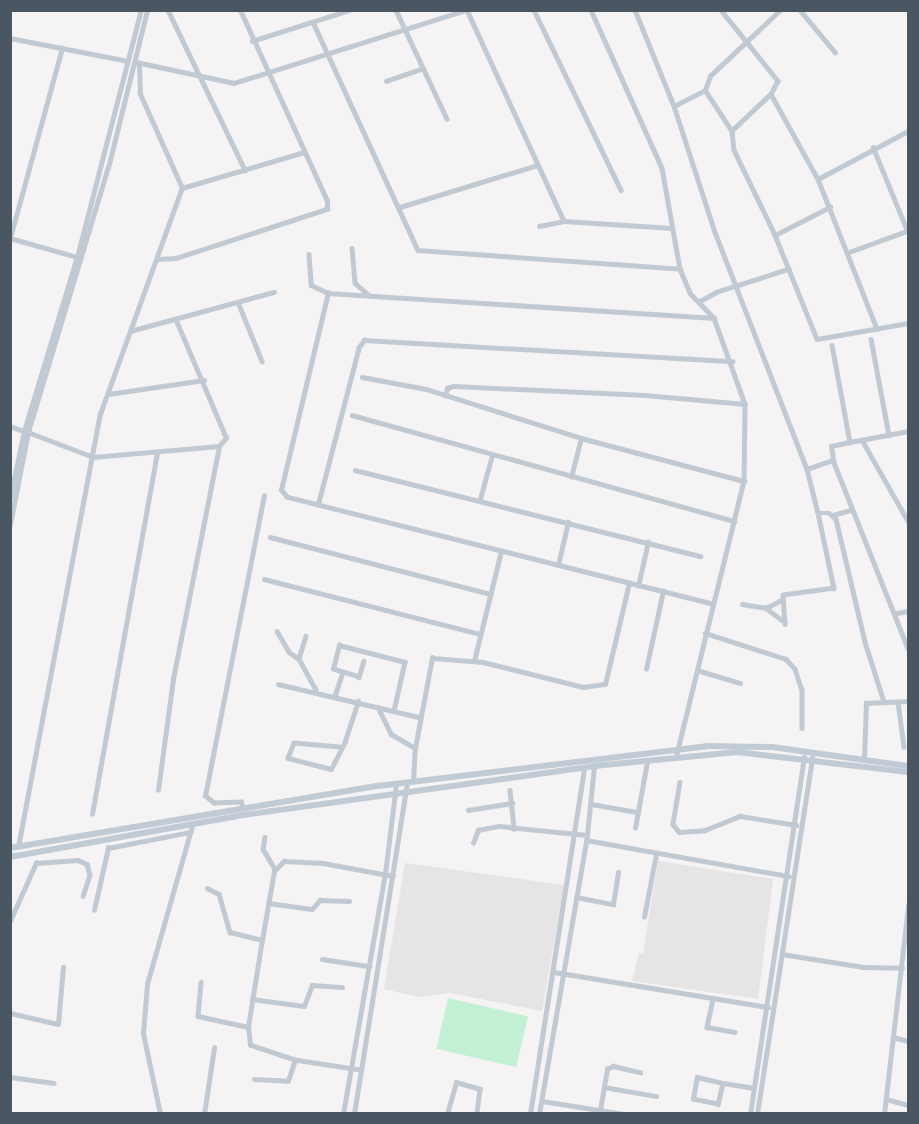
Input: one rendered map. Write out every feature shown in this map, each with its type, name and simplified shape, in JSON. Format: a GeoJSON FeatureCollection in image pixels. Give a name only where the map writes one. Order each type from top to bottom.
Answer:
{"type":"FeatureCollection","features":[{"type":"Feature","properties":{"kind":"main road"},"geometry":{"type":"LineString","coordinates":[[10,848],[242,807],[396,784],[735,744],[909,772]]}},
{"type":"Feature","properties":{"kind":"main road"},"geometry":{"type":"LineString","coordinates":[[10,857],[194,823],[594,766],[737,752],[864,759],[909,766]]}},
{"type":"Feature","properties":{"kind":"street"},"geometry":{"type":"LineString","coordinates":[[18,847],[100,414],[182,188],[140,94],[133,62],[141,10]]}},
{"type":"Feature","properties":{"kind":"street"},"geometry":{"type":"LineString","coordinates":[[10,524],[26,431],[98,189],[147,10]]}},
{"type":"Feature","properties":{"kind":"street"},"geometry":{"type":"LineString","coordinates":[[168,10],[245,170]]}},
{"type":"Feature","properties":{"kind":"street"},"geometry":{"type":"LineString","coordinates":[[158,259],[176,258],[324,211],[327,201],[252,41],[240,10]]}},
{"type":"Feature","properties":{"kind":"street"},"geometry":{"type":"LineString","coordinates":[[252,41],[350,10]]}},
{"type":"Feature","properties":{"kind":"street"},"geometry":{"type":"LineString","coordinates":[[396,10],[447,119]]}},
{"type":"Feature","properties":{"kind":"street"},"geometry":{"type":"LineString","coordinates":[[534,10],[621,190]]}},
{"type":"Feature","properties":{"kind":"street"},"geometry":{"type":"LineString","coordinates":[[591,10],[662,168],[680,269],[690,293],[714,318],[732,362],[745,404],[744,481],[712,604],[677,758]]}},
{"type":"Feature","properties":{"kind":"street"},"geometry":{"type":"LineString","coordinates":[[635,10],[674,106],[735,285],[807,469],[834,588],[785,594],[782,600],[783,622],[766,608],[742,604]]}},
{"type":"Feature","properties":{"kind":"street"},"geometry":{"type":"LineString","coordinates":[[721,10],[777,78],[777,86],[771,94],[732,131]]}},
{"type":"Feature","properties":{"kind":"street"},"geometry":{"type":"LineString","coordinates":[[780,10],[706,81],[705,90],[732,131],[734,150],[775,235],[817,339],[823,341],[909,323]]}},
{"type":"Feature","properties":{"kind":"street"},"geometry":{"type":"LineString","coordinates":[[800,10],[835,52]]}},
{"type":"Feature","properties":{"kind":"street"},"geometry":{"type":"LineString","coordinates":[[10,38],[234,83],[464,11],[564,221]]}},
{"type":"Feature","properties":{"kind":"street"},"geometry":{"type":"LineString","coordinates":[[313,22],[416,246],[424,252],[680,269]]}},
{"type":"Feature","properties":{"kind":"street"},"geometry":{"type":"LineString","coordinates":[[62,48],[10,238],[77,257]]}},
{"type":"Feature","properties":{"kind":"street"},"geometry":{"type":"LineString","coordinates":[[386,81],[423,68]]}},
{"type":"Feature","properties":{"kind":"street"},"geometry":{"type":"LineString","coordinates":[[674,106],[705,90]]}},
{"type":"Feature","properties":{"kind":"street"},"geometry":{"type":"LineString","coordinates":[[771,94],[818,178],[849,252],[877,329]]}},
{"type":"Feature","properties":{"kind":"street"},"geometry":{"type":"LineString","coordinates":[[818,178],[909,131]]}},
{"type":"Feature","properties":{"kind":"street"},"geometry":{"type":"LineString","coordinates":[[849,252],[908,231],[873,148]]}},
{"type":"Feature","properties":{"kind":"street"},"geometry":{"type":"LineString","coordinates":[[182,188],[304,152]]}},
{"type":"Feature","properties":{"kind":"street"},"geometry":{"type":"LineString","coordinates":[[400,207],[537,165]]}},
{"type":"Feature","properties":{"kind":"street"},"geometry":{"type":"LineString","coordinates":[[10,498],[26,431],[98,189]]}},
{"type":"Feature","properties":{"kind":"street"},"geometry":{"type":"LineString","coordinates":[[775,235],[830,207]]}},
{"type":"Feature","properties":{"kind":"street"},"geometry":{"type":"LineString","coordinates":[[539,226],[564,221],[672,228]]}},
{"type":"Feature","properties":{"kind":"street"},"geometry":{"type":"LineString","coordinates":[[352,248],[355,283],[371,297]]}},
{"type":"Feature","properties":{"kind":"street"},"geometry":{"type":"LineString","coordinates":[[309,254],[311,285],[328,293],[714,318]]}},
{"type":"Feature","properties":{"kind":"street"},"geometry":{"type":"LineString","coordinates":[[700,301],[735,285],[788,269]]}},
{"type":"Feature","properties":{"kind":"street"},"geometry":{"type":"LineString","coordinates":[[130,332],[177,321],[274,292]]}},
{"type":"Feature","properties":{"kind":"street"},"geometry":{"type":"LineString","coordinates":[[328,293],[281,490],[287,497],[712,604]]}},
{"type":"Feature","properties":{"kind":"street"},"geometry":{"type":"LineString","coordinates":[[238,302],[262,361]]}},
{"type":"Feature","properties":{"kind":"street"},"geometry":{"type":"LineString","coordinates":[[158,790],[173,679],[219,446],[226,434],[177,321]]}},
{"type":"Feature","properties":{"kind":"street"},"geometry":{"type":"LineString","coordinates":[[871,339],[889,435]]}},
{"type":"Feature","properties":{"kind":"street"},"geometry":{"type":"LineString","coordinates":[[318,504],[359,347],[364,340],[732,362]]}},
{"type":"Feature","properties":{"kind":"street"},"geometry":{"type":"LineString","coordinates":[[832,345],[850,442]]}},
{"type":"Feature","properties":{"kind":"street"},"geometry":{"type":"LineString","coordinates":[[362,378],[445,396],[581,438],[744,481]]}},
{"type":"Feature","properties":{"kind":"street"},"geometry":{"type":"LineString","coordinates":[[108,394],[204,380]]}},
{"type":"Feature","properties":{"kind":"street"},"geometry":{"type":"LineString","coordinates":[[445,396],[447,388],[454,386],[634,394],[745,404]]}},
{"type":"Feature","properties":{"kind":"street"},"geometry":{"type":"LineString","coordinates":[[352,415],[735,521]]}},
{"type":"Feature","properties":{"kind":"street"},"geometry":{"type":"LineString","coordinates":[[10,426],[93,457],[219,446]]}},
{"type":"Feature","properties":{"kind":"street"},"geometry":{"type":"LineString","coordinates":[[909,431],[830,447],[873,569],[897,613],[909,648]]}},
{"type":"Feature","properties":{"kind":"street"},"geometry":{"type":"LineString","coordinates":[[571,477],[581,438]]}},
{"type":"Feature","properties":{"kind":"street"},"geometry":{"type":"LineString","coordinates":[[862,440],[909,521]]}},
{"type":"Feature","properties":{"kind":"street"},"geometry":{"type":"LineString","coordinates":[[92,814],[157,453]]}},
{"type":"Feature","properties":{"kind":"street"},"geometry":{"type":"LineString","coordinates":[[480,499],[492,455]]}},
{"type":"Feature","properties":{"kind":"street"},"geometry":{"type":"LineString","coordinates":[[807,469],[833,460]]}},
{"type":"Feature","properties":{"kind":"street"},"geometry":{"type":"LineString","coordinates":[[355,470],[480,499],[700,556]]}},
{"type":"Feature","properties":{"kind":"street"},"geometry":{"type":"LineString","coordinates":[[242,807],[241,802],[214,803],[205,795],[213,738],[264,496]]}},
{"type":"Feature","properties":{"kind":"street"},"geometry":{"type":"LineString","coordinates":[[818,513],[833,515],[851,510]]}},
{"type":"Feature","properties":{"kind":"street"},"geometry":{"type":"LineString","coordinates":[[833,515],[865,642],[885,702]]}},
{"type":"Feature","properties":{"kind":"street"},"geometry":{"type":"LineString","coordinates":[[558,565],[568,522]]}},
{"type":"Feature","properties":{"kind":"street"},"geometry":{"type":"LineString","coordinates":[[270,537],[491,594]]}},
{"type":"Feature","properties":{"kind":"street"},"geometry":{"type":"LineString","coordinates":[[638,586],[648,542]]}},
{"type":"Feature","properties":{"kind":"street"},"geometry":{"type":"LineString","coordinates":[[474,661],[501,551]]}},
{"type":"Feature","properties":{"kind":"street"},"geometry":{"type":"LineString","coordinates":[[264,579],[480,634]]}},
{"type":"Feature","properties":{"kind":"street"},"geometry":{"type":"LineString","coordinates":[[354,1113],[419,717],[432,658],[474,661],[583,687],[605,684],[629,583]]}},
{"type":"Feature","properties":{"kind":"street"},"geometry":{"type":"LineString","coordinates":[[646,669],[663,591]]}},
{"type":"Feature","properties":{"kind":"street"},"geometry":{"type":"LineString","coordinates":[[766,608],[782,600]]}},
{"type":"Feature","properties":{"kind":"street"},"geometry":{"type":"LineString","coordinates":[[897,613],[909,610]]}},
{"type":"Feature","properties":{"kind":"street"},"geometry":{"type":"LineString","coordinates":[[277,631],[289,652],[299,660],[316,690]]}},
{"type":"Feature","properties":{"kind":"street"},"geometry":{"type":"LineString","coordinates":[[705,633],[786,659],[795,669],[802,690],[802,728]]}},
{"type":"Feature","properties":{"kind":"street"},"geometry":{"type":"LineString","coordinates":[[299,660],[306,636]]}},
{"type":"Feature","properties":{"kind":"street"},"geometry":{"type":"LineString","coordinates":[[364,661],[359,677],[342,673],[333,665],[339,645],[405,662],[394,711]]}},
{"type":"Feature","properties":{"kind":"street"},"geometry":{"type":"LineString","coordinates":[[697,670],[740,683]]}},
{"type":"Feature","properties":{"kind":"street"},"geometry":{"type":"LineString","coordinates":[[335,695],[342,673]]}},
{"type":"Feature","properties":{"kind":"street"},"geometry":{"type":"LineString","coordinates":[[278,684],[316,690],[419,717]]}},
{"type":"Feature","properties":{"kind":"street"},"geometry":{"type":"LineString","coordinates":[[339,747],[294,743],[288,758],[329,770],[339,747],[345,741],[358,701]]}},
{"type":"Feature","properties":{"kind":"street"},"geometry":{"type":"LineString","coordinates":[[864,759],[866,704],[909,701]]}},
{"type":"Feature","properties":{"kind":"street"},"geometry":{"type":"LineString","coordinates":[[898,702],[904,747]]}},
{"type":"Feature","properties":{"kind":"street"},"geometry":{"type":"LineString","coordinates":[[378,706],[391,734],[414,748]]}},
{"type":"Feature","properties":{"kind":"street"},"geometry":{"type":"LineString","coordinates":[[750,1113],[794,824],[808,755]]}},
{"type":"Feature","properties":{"kind":"street"},"geometry":{"type":"LineString","coordinates":[[757,1113],[795,876],[808,755]]}},
{"type":"Feature","properties":{"kind":"street"},"geometry":{"type":"LineString","coordinates":[[635,828],[647,762]]}},
{"type":"Feature","properties":{"kind":"street"},"geometry":{"type":"LineString","coordinates":[[539,1113],[586,837],[594,766]]}},
{"type":"Feature","properties":{"kind":"street"},"geometry":{"type":"LineString","coordinates":[[530,1113],[576,834],[584,768]]}},
{"type":"Feature","properties":{"kind":"street"},"geometry":{"type":"LineString","coordinates":[[680,782],[673,824],[679,832],[705,830],[740,816],[802,825]]}},
{"type":"Feature","properties":{"kind":"street"},"geometry":{"type":"LineString","coordinates":[[344,1113],[385,874],[396,784]]}},
{"type":"Feature","properties":{"kind":"street"},"geometry":{"type":"LineString","coordinates":[[510,790],[514,829]]}},
{"type":"Feature","properties":{"kind":"street"},"geometry":{"type":"LineString","coordinates":[[468,810],[512,803]]}},
{"type":"Feature","properties":{"kind":"street"},"geometry":{"type":"LineString","coordinates":[[591,804],[638,812]]}},
{"type":"Feature","properties":{"kind":"street"},"geometry":{"type":"LineString","coordinates":[[160,1113],[143,1033],[147,984],[194,823]]}},
{"type":"Feature","properties":{"kind":"street"},"geometry":{"type":"LineString","coordinates":[[473,843],[478,830],[514,829],[576,834],[656,854],[795,876]]}},
{"type":"Feature","properties":{"kind":"street"},"geometry":{"type":"LineString","coordinates":[[93,910],[108,848],[190,832]]}},
{"type":"Feature","properties":{"kind":"street"},"geometry":{"type":"LineString","coordinates":[[265,837],[263,849],[275,869],[246,1040],[255,1050],[295,1060],[360,1070]]}},
{"type":"Feature","properties":{"kind":"street"},"geometry":{"type":"LineString","coordinates":[[644,918],[656,854]]}},
{"type":"Feature","properties":{"kind":"street"},"geometry":{"type":"LineString","coordinates":[[275,869],[292,859],[393,876]]}},
{"type":"Feature","properties":{"kind":"street"},"geometry":{"type":"LineString","coordinates":[[10,921],[36,863],[78,860],[87,864],[90,875],[83,896]]}},
{"type":"Feature","properties":{"kind":"street"},"geometry":{"type":"LineString","coordinates":[[576,897],[613,904],[618,872]]}},
{"type":"Feature","properties":{"kind":"street"},"geometry":{"type":"LineString","coordinates":[[207,888],[219,894],[230,932],[262,940]]}},
{"type":"Feature","properties":{"kind":"street"},"geometry":{"type":"LineString","coordinates":[[268,903],[312,909],[320,900],[349,901]]}},
{"type":"Feature","properties":{"kind":"street"},"geometry":{"type":"LineString","coordinates":[[884,1113],[909,906]]}},
{"type":"Feature","properties":{"kind":"street"},"geometry":{"type":"LineString","coordinates":[[782,954],[863,967],[902,968]]}},
{"type":"Feature","properties":{"kind":"street"},"geometry":{"type":"LineString","coordinates":[[322,959],[369,966]]}},
{"type":"Feature","properties":{"kind":"street"},"geometry":{"type":"LineString","coordinates":[[10,1013],[58,1024],[63,967]]}},
{"type":"Feature","properties":{"kind":"street"},"geometry":{"type":"LineString","coordinates":[[554,972],[712,999],[774,1007]]}},
{"type":"Feature","properties":{"kind":"street"},"geometry":{"type":"LineString","coordinates":[[201,982],[198,1017],[248,1027]]}},
{"type":"Feature","properties":{"kind":"street"},"geometry":{"type":"LineString","coordinates":[[252,999],[304,1006],[312,985],[342,987]]}},
{"type":"Feature","properties":{"kind":"street"},"geometry":{"type":"LineString","coordinates":[[712,999],[707,1027],[735,1032]]}},
{"type":"Feature","properties":{"kind":"street"},"geometry":{"type":"LineString","coordinates":[[892,1036],[909,1041]]}},
{"type":"Feature","properties":{"kind":"street"},"geometry":{"type":"LineString","coordinates":[[204,1113],[214,1048]]}},
{"type":"Feature","properties":{"kind":"street"},"geometry":{"type":"LineString","coordinates":[[254,1079],[288,1081],[295,1060]]}},
{"type":"Feature","properties":{"kind":"street"},"geometry":{"type":"LineString","coordinates":[[600,1110],[610,1067],[640,1072]]}},
{"type":"Feature","properties":{"kind":"street"},"geometry":{"type":"LineString","coordinates":[[10,1077],[54,1083]]}},
{"type":"Feature","properties":{"kind":"street"},"geometry":{"type":"LineString","coordinates":[[723,1083],[718,1104],[693,1099],[697,1077],[753,1088]]}},
{"type":"Feature","properties":{"kind":"street"},"geometry":{"type":"LineString","coordinates":[[447,1113],[456,1082],[480,1089],[477,1113]]}},
{"type":"Feature","properties":{"kind":"street"},"geometry":{"type":"LineString","coordinates":[[604,1087],[656,1096]]}},
{"type":"Feature","properties":{"kind":"street"},"geometry":{"type":"LineString","coordinates":[[886,1099],[909,1105]]}},
{"type":"Feature","properties":{"kind":"street"},"geometry":{"type":"LineString","coordinates":[[542,1101],[624,1113]]}},
{"type":"Feature","properties":{"kind":"shaded area"},"geometry":{"type":"Polygon","coordinates":[[[658,861],[773,879],[758,999],[632,981],[639,953],[643,953],[658,861]]]}},
{"type":"Feature","properties":{"kind":"shaded area"},"geometry":{"type":"Polygon","coordinates":[[[405,863],[564,885],[542,1011],[450,993],[419,997],[384,989],[405,863]]]}},
{"type":"Feature","properties":{"kind":"green space"},"geometry":{"type":"Polygon","coordinates":[[[448,998],[528,1016],[516,1067],[436,1049],[448,998]]]}}]}
